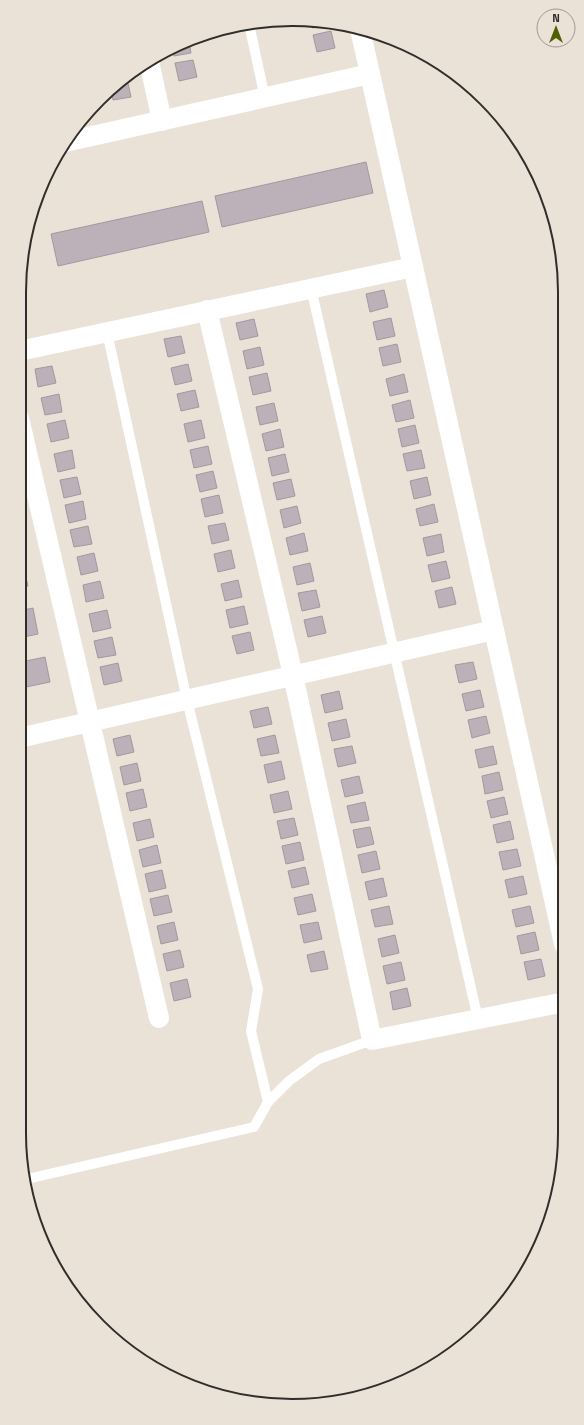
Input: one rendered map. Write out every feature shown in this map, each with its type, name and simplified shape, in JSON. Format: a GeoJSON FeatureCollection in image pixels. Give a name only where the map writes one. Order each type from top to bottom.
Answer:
{"type":"FeatureCollection","features":[{"type":"Feature","properties":{"kind":"street"},"geometry":{"type":"LineString","coordinates":[[366,36],[370,74],[558,917]]}},
{"type":"Feature","properties":{"kind":"street"},"geometry":{"type":"LineString","coordinates":[[150,67],[162,121]]}},
{"type":"Feature","properties":{"kind":"street"},"geometry":{"type":"LineString","coordinates":[[74,140],[370,74]]}},
{"type":"Feature","properties":{"kind":"street"},"geometry":{"type":"LineString","coordinates":[[26,349],[413,267]]}},
{"type":"Feature","properties":{"kind":"street"},"geometry":{"type":"LineString","coordinates":[[207,310],[293,676],[372,1040],[558,1003]]}},
{"type":"Feature","properties":{"kind":"street"},"geometry":{"type":"LineString","coordinates":[[26,448],[159,1018]]}},
{"type":"Feature","properties":{"kind":"street"},"geometry":{"type":"LineString","coordinates":[[26,736],[494,630]]}},
{"type":"Feature","properties":{"kind":"lane"},"geometry":{"type":"LineString","coordinates":[[250,29],[265,98]]}},
{"type":"Feature","properties":{"kind":"lane"},"geometry":{"type":"LineString","coordinates":[[311,288],[393,653],[478,1019]]}},
{"type":"Feature","properties":{"kind":"lane"},"geometry":{"type":"LineString","coordinates":[[107,332],[186,700],[258,989],[251,1031],[268,1102]]}},
{"type":"Feature","properties":{"kind":"lane"},"geometry":{"type":"LineString","coordinates":[[30,1178],[254,1127],[268,1102],[289,1081],[319,1059],[372,1040]]}},
{"type":"Feature","properties":{"kind":"building"},"geometry":{"type":"Polygon","coordinates":[[[331,31],[335,48],[317,52],[313,35],[331,31]]]}},
{"type":"Feature","properties":{"kind":"building"},"geometry":{"type":"Polygon","coordinates":[[[190,46],[191,53],[174,56],[173,53],[190,46]]]}},
{"type":"Feature","properties":{"kind":"building"},"geometry":{"type":"Polygon","coordinates":[[[193,60],[197,77],[179,81],[175,63],[193,60]]]}},
{"type":"Feature","properties":{"kind":"building"},"geometry":{"type":"Polygon","coordinates":[[[128,83],[131,97],[113,100],[112,96],[128,83]]]}},
{"type":"Feature","properties":{"kind":"building"},"geometry":{"type":"Polygon","coordinates":[[[366,162],[373,193],[222,227],[215,196],[366,162]]]}},
{"type":"Feature","properties":{"kind":"building"},"geometry":{"type":"Polygon","coordinates":[[[202,201],[209,232],[58,266],[51,234],[202,201]]]}},
{"type":"Feature","properties":{"kind":"building"},"geometry":{"type":"Polygon","coordinates":[[[384,290],[388,307],[370,312],[366,294],[384,290]]]}},
{"type":"Feature","properties":{"kind":"building"},"geometry":{"type":"Polygon","coordinates":[[[391,318],[395,336],[377,340],[373,322],[391,318]]]}},
{"type":"Feature","properties":{"kind":"building"},"geometry":{"type":"Polygon","coordinates":[[[254,319],[258,336],[240,340],[236,323],[254,319]]]}},
{"type":"Feature","properties":{"kind":"building"},"geometry":{"type":"Polygon","coordinates":[[[181,336],[185,353],[168,357],[164,339],[181,336]]]}},
{"type":"Feature","properties":{"kind":"building"},"geometry":{"type":"Polygon","coordinates":[[[397,344],[401,362],[383,366],[379,348],[397,344]]]}},
{"type":"Feature","properties":{"kind":"building"},"geometry":{"type":"Polygon","coordinates":[[[260,347],[264,365],[247,369],[243,351],[260,347]]]}},
{"type":"Feature","properties":{"kind":"building"},"geometry":{"type":"Polygon","coordinates":[[[188,364],[192,381],[175,385],[171,368],[188,364]]]}},
{"type":"Feature","properties":{"kind":"building"},"geometry":{"type":"Polygon","coordinates":[[[52,366],[56,383],[38,387],[35,369],[52,366]]]}},
{"type":"Feature","properties":{"kind":"building"},"geometry":{"type":"Polygon","coordinates":[[[267,373],[271,391],[253,395],[249,377],[267,373]]]}},
{"type":"Feature","properties":{"kind":"building"},"geometry":{"type":"Polygon","coordinates":[[[404,374],[408,392],[390,396],[386,379],[404,374]]]}},
{"type":"Feature","properties":{"kind":"building"},"geometry":{"type":"Polygon","coordinates":[[[195,390],[199,407],[181,411],[177,394],[195,390]]]}},
{"type":"Feature","properties":{"kind":"building"},"geometry":{"type":"Polygon","coordinates":[[[59,394],[62,412],[45,415],[41,398],[59,394]]]}},
{"type":"Feature","properties":{"kind":"building"},"geometry":{"type":"Polygon","coordinates":[[[410,400],[414,418],[396,422],[392,405],[410,400]]]}},
{"type":"Feature","properties":{"kind":"building"},"geometry":{"type":"Polygon","coordinates":[[[274,403],[278,421],[260,425],[256,407],[274,403]]]}},
{"type":"Feature","properties":{"kind":"building"},"geometry":{"type":"Polygon","coordinates":[[[65,420],[69,438],[51,442],[47,424],[65,420]]]}},
{"type":"Feature","properties":{"kind":"building"},"geometry":{"type":"Polygon","coordinates":[[[201,420],[205,438],[188,442],[184,424],[201,420]]]}},
{"type":"Feature","properties":{"kind":"building"},"geometry":{"type":"Polygon","coordinates":[[[415,425],[419,443],[402,447],[398,429],[415,425]]]}},
{"type":"Feature","properties":{"kind":"building"},"geometry":{"type":"Polygon","coordinates":[[[280,429],[284,447],[266,451],[262,434],[280,429]]]}},
{"type":"Feature","properties":{"kind":"building"},"geometry":{"type":"Polygon","coordinates":[[[208,446],[212,464],[194,468],[190,450],[208,446]]]}},
{"type":"Feature","properties":{"kind":"building"},"geometry":{"type":"Polygon","coordinates":[[[72,450],[75,468],[58,472],[54,454],[72,450]]]}},
{"type":"Feature","properties":{"kind":"building"},"geometry":{"type":"Polygon","coordinates":[[[421,450],[425,468],[407,471],[403,454],[421,450]]]}},
{"type":"Feature","properties":{"kind":"building"},"geometry":{"type":"Polygon","coordinates":[[[285,454],[289,472],[272,476],[268,458],[285,454]]]}},
{"type":"Feature","properties":{"kind":"building"},"geometry":{"type":"Polygon","coordinates":[[[213,471],[217,488],[200,492],[196,475],[213,471]]]}},
{"type":"Feature","properties":{"kind":"building"},"geometry":{"type":"Polygon","coordinates":[[[77,477],[81,494],[64,498],[60,480],[77,477]]]}},
{"type":"Feature","properties":{"kind":"building"},"geometry":{"type":"Polygon","coordinates":[[[427,477],[431,495],[414,499],[410,481],[427,477]]]}},
{"type":"Feature","properties":{"kind":"building"},"geometry":{"type":"Polygon","coordinates":[[[291,479],[295,496],[277,500],[273,483],[291,479]]]}},
{"type":"Feature","properties":{"kind":"building"},"geometry":{"type":"Polygon","coordinates":[[[219,495],[223,513],[205,517],[201,499],[219,495]]]}},
{"type":"Feature","properties":{"kind":"building"},"geometry":{"type":"Polygon","coordinates":[[[83,501],[86,519],[69,523],[65,505],[83,501]]]}},
{"type":"Feature","properties":{"kind":"building"},"geometry":{"type":"Polygon","coordinates":[[[434,504],[438,522],[420,526],[416,509],[434,504]]]}},
{"type":"Feature","properties":{"kind":"building"},"geometry":{"type":"Polygon","coordinates":[[[297,506],[301,523],[284,528],[280,510],[297,506]]]}},
{"type":"Feature","properties":{"kind":"building"},"geometry":{"type":"Polygon","coordinates":[[[225,523],[229,540],[212,544],[208,526],[225,523]]]}},
{"type":"Feature","properties":{"kind":"building"},"geometry":{"type":"Polygon","coordinates":[[[88,526],[92,544],[74,547],[70,530],[88,526]]]}},
{"type":"Feature","properties":{"kind":"building"},"geometry":{"type":"Polygon","coordinates":[[[304,533],[308,551],[290,555],[286,538],[304,533]]]}},
{"type":"Feature","properties":{"kind":"building"},"geometry":{"type":"Polygon","coordinates":[[[441,534],[444,552],[427,556],[423,538],[441,534]]]}},
{"type":"Feature","properties":{"kind":"building"},"geometry":{"type":"Polygon","coordinates":[[[231,550],[235,568],[218,572],[214,554],[231,550]]]}},
{"type":"Feature","properties":{"kind":"building"},"geometry":{"type":"Polygon","coordinates":[[[94,553],[98,571],[81,575],[77,557],[94,553]]]}},
{"type":"Feature","properties":{"kind":"building"},"geometry":{"type":"Polygon","coordinates":[[[446,561],[450,578],[432,582],[428,565],[446,561]]]}},
{"type":"Feature","properties":{"kind":"building"},"geometry":{"type":"Polygon","coordinates":[[[310,563],[314,581],[297,585],[293,567],[310,563]]]}},
{"type":"Feature","properties":{"kind":"building"},"geometry":{"type":"Polygon","coordinates":[[[238,580],[242,597],[225,601],[221,584],[238,580]]]}},
{"type":"Feature","properties":{"kind":"building"},"geometry":{"type":"Polygon","coordinates":[[[100,581],[104,598],[86,602],[83,585],[100,581]]]}},
{"type":"Feature","properties":{"kind":"building"},"geometry":{"type":"Polygon","coordinates":[[[452,587],[456,604],[439,608],[435,591],[452,587]]]}},
{"type":"Feature","properties":{"kind":"building"},"geometry":{"type":"Polygon","coordinates":[[[316,590],[320,607],[302,611],[298,593],[316,590]]]}},
{"type":"Feature","properties":{"kind":"building"},"geometry":{"type":"Polygon","coordinates":[[[244,606],[248,624],[230,628],[226,610],[244,606]]]}},
{"type":"Feature","properties":{"kind":"building"},"geometry":{"type":"Polygon","coordinates":[[[33,608],[38,634],[26,637],[26,610],[33,608]]]}},
{"type":"Feature","properties":{"kind":"building"},"geometry":{"type":"Polygon","coordinates":[[[107,610],[111,628],[93,632],[89,614],[107,610]]]}},
{"type":"Feature","properties":{"kind":"building"},"geometry":{"type":"Polygon","coordinates":[[[322,616],[326,633],[308,637],[304,620],[322,616]]]}},
{"type":"Feature","properties":{"kind":"building"},"geometry":{"type":"Polygon","coordinates":[[[250,632],[254,650],[237,654],[232,636],[250,632]]]}},
{"type":"Feature","properties":{"kind":"building"},"geometry":{"type":"Polygon","coordinates":[[[112,637],[116,655],[98,658],[94,641],[112,637]]]}},
{"type":"Feature","properties":{"kind":"building"},"geometry":{"type":"Polygon","coordinates":[[[45,657],[50,682],[26,687],[26,661],[45,657]]]}},
{"type":"Feature","properties":{"kind":"building"},"geometry":{"type":"Polygon","coordinates":[[[473,662],[477,679],[459,683],[455,665],[473,662]]]}},
{"type":"Feature","properties":{"kind":"building"},"geometry":{"type":"Polygon","coordinates":[[[118,663],[122,681],[104,685],[100,667],[118,663]]]}},
{"type":"Feature","properties":{"kind":"building"},"geometry":{"type":"Polygon","coordinates":[[[480,690],[484,707],[466,711],[462,694],[480,690]]]}},
{"type":"Feature","properties":{"kind":"building"},"geometry":{"type":"Polygon","coordinates":[[[339,691],[343,709],[325,713],[321,695],[339,691]]]}},
{"type":"Feature","properties":{"kind":"building"},"geometry":{"type":"Polygon","coordinates":[[[268,707],[272,724],[254,728],[250,711],[268,707]]]}},
{"type":"Feature","properties":{"kind":"building"},"geometry":{"type":"Polygon","coordinates":[[[486,716],[490,733],[472,738],[468,720],[486,716]]]}},
{"type":"Feature","properties":{"kind":"building"},"geometry":{"type":"Polygon","coordinates":[[[346,719],[350,737],[332,741],[328,723],[346,719]]]}},
{"type":"Feature","properties":{"kind":"building"},"geometry":{"type":"Polygon","coordinates":[[[130,735],[134,752],[117,756],[113,739],[130,735]]]}},
{"type":"Feature","properties":{"kind":"building"},"geometry":{"type":"Polygon","coordinates":[[[275,735],[279,753],[261,756],[257,739],[275,735]]]}},
{"type":"Feature","properties":{"kind":"building"},"geometry":{"type":"Polygon","coordinates":[[[352,746],[356,763],[338,767],[334,749],[352,746]]]}},
{"type":"Feature","properties":{"kind":"building"},"geometry":{"type":"Polygon","coordinates":[[[493,746],[497,764],[479,768],[475,750],[493,746]]]}},
{"type":"Feature","properties":{"kind":"building"},"geometry":{"type":"Polygon","coordinates":[[[281,761],[285,779],[268,783],[264,765],[281,761]]]}},
{"type":"Feature","properties":{"kind":"building"},"geometry":{"type":"Polygon","coordinates":[[[137,763],[141,781],[124,785],[120,767],[137,763]]]}},
{"type":"Feature","properties":{"kind":"building"},"geometry":{"type":"Polygon","coordinates":[[[499,772],[503,790],[485,794],[482,776],[499,772]]]}},
{"type":"Feature","properties":{"kind":"building"},"geometry":{"type":"Polygon","coordinates":[[[359,776],[363,793],[345,797],[341,780],[359,776]]]}},
{"type":"Feature","properties":{"kind":"building"},"geometry":{"type":"Polygon","coordinates":[[[143,789],[147,807],[130,811],[126,793],[143,789]]]}},
{"type":"Feature","properties":{"kind":"building"},"geometry":{"type":"Polygon","coordinates":[[[288,791],[292,809],[274,813],[270,795],[288,791]]]}},
{"type":"Feature","properties":{"kind":"building"},"geometry":{"type":"Polygon","coordinates":[[[504,797],[508,814],[491,818],[487,801],[504,797]]]}},
{"type":"Feature","properties":{"kind":"building"},"geometry":{"type":"Polygon","coordinates":[[[365,802],[369,820],[351,823],[347,806],[365,802]]]}},
{"type":"Feature","properties":{"kind":"building"},"geometry":{"type":"Polygon","coordinates":[[[294,818],[298,835],[281,839],[277,821],[294,818]]]}},
{"type":"Feature","properties":{"kind":"building"},"geometry":{"type":"Polygon","coordinates":[[[150,819],[154,837],[137,841],[133,823],[150,819]]]}},
{"type":"Feature","properties":{"kind":"building"},"geometry":{"type":"Polygon","coordinates":[[[510,821],[514,839],[497,843],[493,825],[510,821]]]}},
{"type":"Feature","properties":{"kind":"building"},"geometry":{"type":"Polygon","coordinates":[[[370,827],[374,844],[357,848],[353,830],[370,827]]]}},
{"type":"Feature","properties":{"kind":"building"},"geometry":{"type":"Polygon","coordinates":[[[300,842],[304,860],[286,864],[282,846],[300,842]]]}},
{"type":"Feature","properties":{"kind":"building"},"geometry":{"type":"Polygon","coordinates":[[[157,845],[161,863],[143,867],[139,850],[157,845]]]}},
{"type":"Feature","properties":{"kind":"building"},"geometry":{"type":"Polygon","coordinates":[[[517,849],[521,866],[503,870],[499,852],[517,849]]]}},
{"type":"Feature","properties":{"kind":"building"},"geometry":{"type":"Polygon","coordinates":[[[376,851],[380,869],[362,873],[358,855],[376,851]]]}},
{"type":"Feature","properties":{"kind":"building"},"geometry":{"type":"Polygon","coordinates":[[[305,867],[309,884],[292,888],[288,871],[305,867]]]}},
{"type":"Feature","properties":{"kind":"building"},"geometry":{"type":"Polygon","coordinates":[[[162,870],[166,888],[149,892],[145,874],[162,870]]]}},
{"type":"Feature","properties":{"kind":"building"},"geometry":{"type":"Polygon","coordinates":[[[523,876],[527,894],[509,898],[505,880],[523,876]]]}},
{"type":"Feature","properties":{"kind":"building"},"geometry":{"type":"Polygon","coordinates":[[[383,878],[387,896],[369,900],[365,882],[383,878]]]}},
{"type":"Feature","properties":{"kind":"building"},"geometry":{"type":"Polygon","coordinates":[[[312,894],[316,911],[298,915],[294,898],[312,894]]]}},
{"type":"Feature","properties":{"kind":"building"},"geometry":{"type":"Polygon","coordinates":[[[168,895],[172,912],[154,916],[150,899],[168,895]]]}},
{"type":"Feature","properties":{"kind":"building"},"geometry":{"type":"Polygon","coordinates":[[[389,906],[393,924],[375,927],[371,910],[389,906]]]}},
{"type":"Feature","properties":{"kind":"building"},"geometry":{"type":"Polygon","coordinates":[[[530,906],[534,923],[516,927],[512,910],[530,906]]]}},
{"type":"Feature","properties":{"kind":"building"},"geometry":{"type":"Polygon","coordinates":[[[174,922],[178,940],[161,944],[157,926],[174,922]]]}},
{"type":"Feature","properties":{"kind":"building"},"geometry":{"type":"Polygon","coordinates":[[[318,922],[322,939],[304,943],[300,925],[318,922]]]}},
{"type":"Feature","properties":{"kind":"building"},"geometry":{"type":"Polygon","coordinates":[[[535,932],[539,950],[521,954],[517,936],[535,932]]]}},
{"type":"Feature","properties":{"kind":"building"},"geometry":{"type":"Polygon","coordinates":[[[395,935],[399,953],[382,957],[378,939],[395,935]]]}},
{"type":"Feature","properties":{"kind":"building"},"geometry":{"type":"Polygon","coordinates":[[[180,950],[184,967],[167,971],[163,954],[180,950]]]}},
{"type":"Feature","properties":{"kind":"building"},"geometry":{"type":"Polygon","coordinates":[[[324,951],[328,969],[311,972],[307,955],[324,951]]]}},
{"type":"Feature","properties":{"kind":"building"},"geometry":{"type":"Polygon","coordinates":[[[541,959],[545,976],[528,980],[524,962],[541,959]]]}},
{"type":"Feature","properties":{"kind":"building"},"geometry":{"type":"Polygon","coordinates":[[[401,962],[405,980],[387,984],[383,966],[401,962]]]}},
{"type":"Feature","properties":{"kind":"building"},"geometry":{"type":"Polygon","coordinates":[[[187,979],[191,997],[174,1001],[170,983],[187,979]]]}},
{"type":"Feature","properties":{"kind":"building"},"geometry":{"type":"Polygon","coordinates":[[[407,988],[411,1006],[393,1010],[390,992],[407,988]]]}}]}
